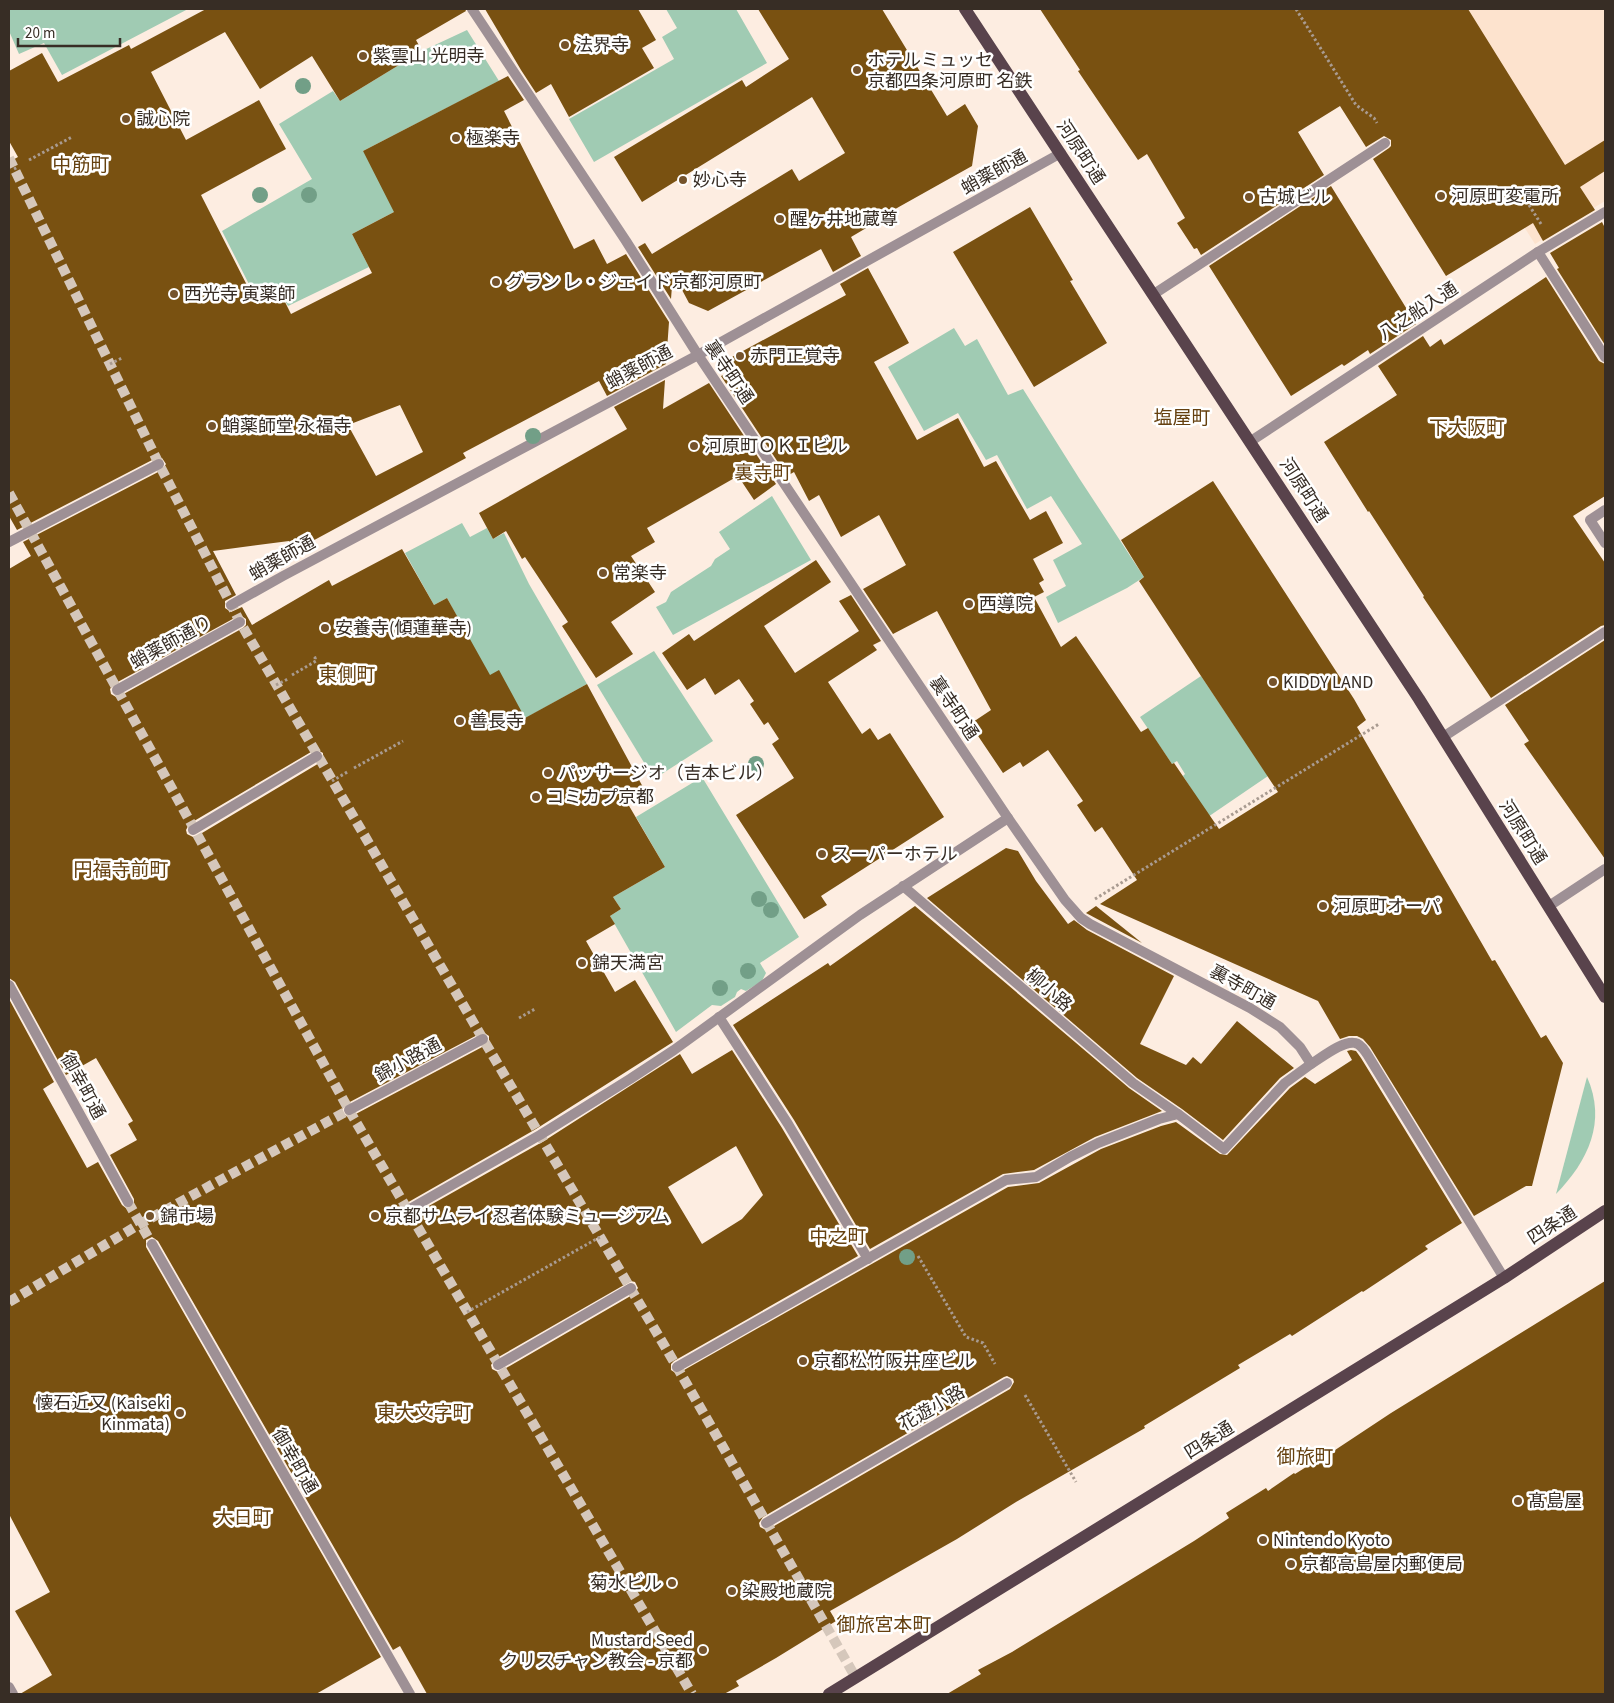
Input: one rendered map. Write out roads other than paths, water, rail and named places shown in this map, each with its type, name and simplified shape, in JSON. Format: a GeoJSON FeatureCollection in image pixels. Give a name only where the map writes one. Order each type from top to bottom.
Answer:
{"type":"FeatureCollection","features":[{"type":"Feature","properties":{"kind":"main road","name":"河原町通"},"geometry":{"type":"LineString","coordinates":[[965,9],[1251,441],[1443,737],[1605,997]]}},
{"type":"Feature","properties":{"kind":"main road","name":"四条通"},"geometry":{"type":"LineString","coordinates":[[829,1694],[1504,1278],[1605,1211]]}},
{"type":"Feature","properties":{"kind":"street","name":"裏寺町通"},"geometry":{"type":"LineString","coordinates":[[472,9],[626,241],[698,355],[1065,900],[1090,924],[1271,1020],[1288,1034],[1311,1064]]}},
{"type":"Feature","properties":{"kind":"street"},"geometry":{"type":"LineString","coordinates":[[1154,294],[1385,143]]}},
{"type":"Feature","properties":{"kind":"street","name":"蛸薬師通"},"geometry":{"type":"LineString","coordinates":[[231,606],[283,576],[698,355],[1061,154]]}},
{"type":"Feature","properties":{"kind":"street","name":"八之船入通"},"geometry":{"type":"LineString","coordinates":[[1251,441],[1538,252],[1605,212]]}},
{"type":"Feature","properties":{"kind":"street"},"geometry":{"type":"LineString","coordinates":[[1538,252],[1605,357]]}},
{"type":"Feature","properties":{"kind":"street"},"geometry":{"type":"LineString","coordinates":[[9,542],[159,464]]}},
{"type":"Feature","properties":{"kind":"street"},"geometry":{"type":"LineString","coordinates":[[1605,510],[1590,520],[1605,543]]}},
{"type":"Feature","properties":{"kind":"street","name":"蛸薬師通り"},"geometry":{"type":"LineString","coordinates":[[117,690],[240,622]]}},
{"type":"Feature","properties":{"kind":"street"},"geometry":{"type":"LineString","coordinates":[[1443,737],[1605,632]]}},
{"type":"Feature","properties":{"kind":"street"},"geometry":{"type":"LineString","coordinates":[[194,830],[317,756]]}},
{"type":"Feature","properties":{"kind":"street"},"geometry":{"type":"LineString","coordinates":[[408,1210],[585,1108],[674,1050],[903,886],[1008,818]]}},
{"type":"Feature","properties":{"kind":"street"},"geometry":{"type":"LineString","coordinates":[[1548,906],[1605,869]]}},
{"type":"Feature","properties":{"kind":"street","name":"柳小路"},"geometry":{"type":"LineString","coordinates":[[903,886],[1133,1082],[1224,1149],[1285,1083],[1311,1064]]}},
{"type":"Feature","properties":{"kind":"street","name":"御幸町通"},"geometry":{"type":"LineString","coordinates":[[9,984],[128,1202]]}},
{"type":"Feature","properties":{"kind":"street"},"geometry":{"type":"LineString","coordinates":[[719,1017],[788,1124],[868,1259]]}},
{"type":"Feature","properties":{"kind":"street","name":"錦小路通"},"geometry":{"type":"LineString","coordinates":[[349,1110],[483,1039]]}},
{"type":"Feature","properties":{"kind":"street"},"geometry":{"type":"LineString","coordinates":[[1311,1064],[1343,1044],[1354,1042],[1360,1045],[1504,1278]]}},
{"type":"Feature","properties":{"kind":"street"},"geometry":{"type":"LineString","coordinates":[[677,1367],[1006,1180],[1036,1177],[1098,1143],[1159,1119],[1178,1114]]}},
{"type":"Feature","properties":{"kind":"street","name":"御幸町通"},"geometry":{"type":"LineString","coordinates":[[152,1244],[410,1694]]}},
{"type":"Feature","properties":{"kind":"street"},"geometry":{"type":"LineString","coordinates":[[498,1365],[631,1288]]}},
{"type":"Feature","properties":{"kind":"street","name":"花遊小路"},"geometry":{"type":"LineString","coordinates":[[766,1522],[1007,1383]]}},
{"type":"Feature","properties":{"kind":"street"},"geometry":{"type":"LineString","coordinates":[[9,1687],[13,1694]]}},
{"type":"Feature","properties":{"kind":"tunnel"},"geometry":{"type":"LineString","coordinates":[[9,158],[159,464],[240,622],[677,1367],[856,1678]]}},
{"type":"Feature","properties":{"kind":"tunnel"},"geometry":{"type":"LineString","coordinates":[[9,493],[349,1110],[692,1694]]}},
{"type":"Feature","properties":{"kind":"tunnel"},"geometry":{"type":"LineString","coordinates":[[9,1302],[140,1224],[349,1110]]}},
{"type":"Feature","properties":{"kind":"tunnel"},"geometry":{"type":"LineString","coordinates":[[128,1202],[152,1244]]}},
{"type":"Feature","properties":{"kind":"place","name":"法界寺"},"geometry":{"type":"Point","coordinates":[565,45]}},
{"type":"Feature","properties":{"kind":"place","name":"紫雲山 光明寺"},"geometry":{"type":"Point","coordinates":[363,56]}},
{"type":"Feature","properties":{"kind":"place","name":"ホテルミュッセ 京都四条河原町 名鉄"},"geometry":{"type":"Point","coordinates":[857,70]}},
{"type":"Feature","properties":{"kind":"place","name":"誠心院"},"geometry":{"type":"Point","coordinates":[126,119]}},
{"type":"Feature","properties":{"kind":"place","name":"極楽寺"},"geometry":{"type":"Point","coordinates":[456,138]}},
{"type":"Feature","properties":{"kind":"place","name":"妙心寺"},"geometry":{"type":"Point","coordinates":[683,180]}},
{"type":"Feature","properties":{"kind":"place","name":"河原町変電所"},"geometry":{"type":"Point","coordinates":[1441,196]}},
{"type":"Feature","properties":{"kind":"place","name":"古城ビル"},"geometry":{"type":"Point","coordinates":[1249,197]}},
{"type":"Feature","properties":{"kind":"place","name":"醒ヶ井地蔵尊"},"geometry":{"type":"Point","coordinates":[780,219]}},
{"type":"Feature","properties":{"kind":"place","name":"グラン レ・ジェイド京都河原町"},"geometry":{"type":"Point","coordinates":[496,282]}},
{"type":"Feature","properties":{"kind":"place","name":"西光寺 寅薬師"},"geometry":{"type":"Point","coordinates":[174,294]}},
{"type":"Feature","properties":{"kind":"place","name":"赤門正覚寺"},"geometry":{"type":"Point","coordinates":[740,356]}},
{"type":"Feature","properties":{"kind":"place","name":"蛸薬師堂 永福寺"},"geometry":{"type":"Point","coordinates":[212,426]}},
{"type":"Feature","properties":{"kind":"place","name":"河原町ＯＫＩビル"},"geometry":{"type":"Point","coordinates":[694,446]}},
{"type":"Feature","properties":{"kind":"place","name":"常楽寺"},"geometry":{"type":"Point","coordinates":[603,573]}},
{"type":"Feature","properties":{"kind":"place","name":"西導院"},"geometry":{"type":"Point","coordinates":[969,604]}},
{"type":"Feature","properties":{"kind":"place","name":"安養寺(傾蓮華寺)"},"geometry":{"type":"Point","coordinates":[325,628]}},
{"type":"Feature","properties":{"kind":"place","name":"KIDDY LAND"},"geometry":{"type":"Point","coordinates":[1273,682]}},
{"type":"Feature","properties":{"kind":"place","name":"善長寺"},"geometry":{"type":"Point","coordinates":[460,721]}},
{"type":"Feature","properties":{"kind":"place","name":"パッサージオ（吉本ビル）"},"geometry":{"type":"Point","coordinates":[548,773]}},
{"type":"Feature","properties":{"kind":"place","name":"コミカプ京都"},"geometry":{"type":"Point","coordinates":[536,797]}},
{"type":"Feature","properties":{"kind":"place","name":"スーパーホテル"},"geometry":{"type":"Point","coordinates":[822,854]}},
{"type":"Feature","properties":{"kind":"place","name":"河原町オーパ"},"geometry":{"type":"Point","coordinates":[1323,906]}},
{"type":"Feature","properties":{"kind":"place","name":"錦天満宮"},"geometry":{"type":"Point","coordinates":[582,963]}},
{"type":"Feature","properties":{"kind":"place","name":"錦市場"},"geometry":{"type":"Point","coordinates":[150,1216]}},
{"type":"Feature","properties":{"kind":"place","name":"京都サムライ忍者体験ミュージアム"},"geometry":{"type":"Point","coordinates":[375,1216]}},
{"type":"Feature","properties":{"kind":"place","name":"京都松竹阪井座ビル"},"geometry":{"type":"Point","coordinates":[803,1361]}},
{"type":"Feature","properties":{"kind":"place","name":"懐石近又 (Kaiseki Kinmata)"},"geometry":{"type":"Point","coordinates":[180,1413]}},
{"type":"Feature","properties":{"kind":"place","name":"髙島屋"},"geometry":{"type":"Point","coordinates":[1518,1501]}},
{"type":"Feature","properties":{"kind":"place","name":"Nintendo Kyoto"},"geometry":{"type":"Point","coordinates":[1263,1540]}},
{"type":"Feature","properties":{"kind":"place","name":"京都高島屋内郵便局"},"geometry":{"type":"Point","coordinates":[1291,1564]}},
{"type":"Feature","properties":{"kind":"place","name":"菊水ビル"},"geometry":{"type":"Point","coordinates":[672,1583]}},
{"type":"Feature","properties":{"kind":"place","name":"染殿地蔵院"},"geometry":{"type":"Point","coordinates":[732,1591]}},
{"type":"Feature","properties":{"kind":"place","name":"Mustard Seed クリスチャン教会 - 京都"},"geometry":{"type":"Point","coordinates":[703,1650]}},
{"type":"Feature","properties":{"kind":"district","name":"中筋町"},"geometry":{"type":"Point","coordinates":[81,164]}},
{"type":"Feature","properties":{"kind":"district","name":"塩屋町"},"geometry":{"type":"Point","coordinates":[1182,417]}},
{"type":"Feature","properties":{"kind":"district","name":"下大阪町"},"geometry":{"type":"Point","coordinates":[1467,427]}},
{"type":"Feature","properties":{"kind":"district","name":"裏寺町"},"geometry":{"type":"Point","coordinates":[763,472]}},
{"type":"Feature","properties":{"kind":"district","name":"東側町"},"geometry":{"type":"Point","coordinates":[347,674]}},
{"type":"Feature","properties":{"kind":"district","name":"円福寺前町"},"geometry":{"type":"Point","coordinates":[121,869]}},
{"type":"Feature","properties":{"kind":"district","name":"中之町"},"geometry":{"type":"Point","coordinates":[838,1236]}},
{"type":"Feature","properties":{"kind":"district","name":"東大文字町"},"geometry":{"type":"Point","coordinates":[424,1412]}},
{"type":"Feature","properties":{"kind":"district","name":"御旅町"},"geometry":{"type":"Point","coordinates":[1305,1456]}},
{"type":"Feature","properties":{"kind":"district","name":"大日町"},"geometry":{"type":"Point","coordinates":[243,1517]}},
{"type":"Feature","properties":{"kind":"district","name":"御旅宮本町"},"geometry":{"type":"Point","coordinates":[884,1624]}}]}
